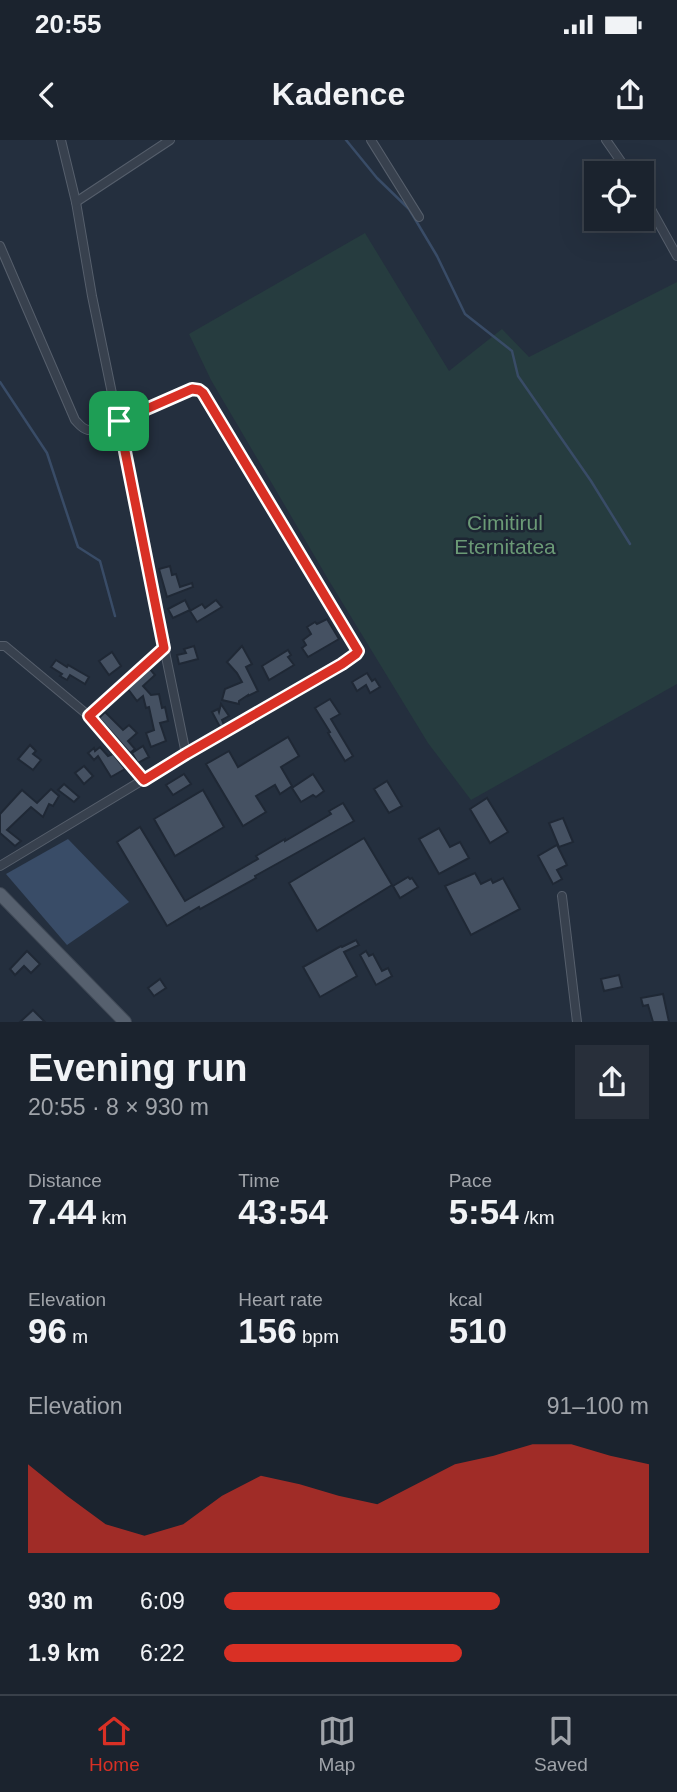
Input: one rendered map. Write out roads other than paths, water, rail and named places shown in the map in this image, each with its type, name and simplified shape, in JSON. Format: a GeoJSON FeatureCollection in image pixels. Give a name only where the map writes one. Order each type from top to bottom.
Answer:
{"type":"FeatureCollection","features":[{"type":"Feature","properties":{"kind":"main road"},"geometry":{"type":"LineString","coordinates":[[0,894],[125,1022]]}},
{"type":"Feature","properties":{"kind":"street"},"geometry":{"type":"LineString","coordinates":[[61,140],[76,202],[92,296],[186,754]]}},
{"type":"Feature","properties":{"kind":"street"},"geometry":{"type":"LineString","coordinates":[[76,202],[170,140]]}},
{"type":"Feature","properties":{"kind":"street"},"geometry":{"type":"LineString","coordinates":[[371,140],[419,217]]}},
{"type":"Feature","properties":{"kind":"street"},"geometry":{"type":"LineString","coordinates":[[606,140],[621,161]]}},
{"type":"Feature","properties":{"kind":"street"},"geometry":{"type":"LineString","coordinates":[[654,215],[677,256]]}},
{"type":"Feature","properties":{"kind":"street"},"geometry":{"type":"LineString","coordinates":[[0,246],[75,420],[81,427],[88,430],[103,427],[192,389],[199,390],[358,651],[342,664],[0,866]]}},
{"type":"Feature","properties":{"kind":"street"},"geometry":{"type":"LineString","coordinates":[[2,644],[89,716],[144,780]]}},
{"type":"Feature","properties":{"kind":"street"},"geometry":{"type":"LineString","coordinates":[[89,716],[164,648]]}},
{"type":"Feature","properties":{"kind":"street"},"geometry":{"type":"LineString","coordinates":[[562,896],[577,1022]]}},
{"type":"Feature","properties":{"kind":"water"},"geometry":{"type":"Polygon","coordinates":[[[68,839],[129,902],[67,945],[6,874],[68,839]]]}},
{"type":"Feature","properties":{"kind":"waterway"},"geometry":{"type":"LineString","coordinates":[[346,140],[377,178],[409,209],[437,256],[465,314],[512,351],[518,376],[591,481],[630,544]]}},
{"type":"Feature","properties":{"kind":"waterway"},"geometry":{"type":"LineString","coordinates":[[0,382],[47,453],[78,547],[100,561],[115,616]]}},
{"type":"Feature","properties":{"kind":"park label","name":"Cimitirul Eternitatea"},"geometry":{"type":"Point","coordinates":[505,535]}}]}
